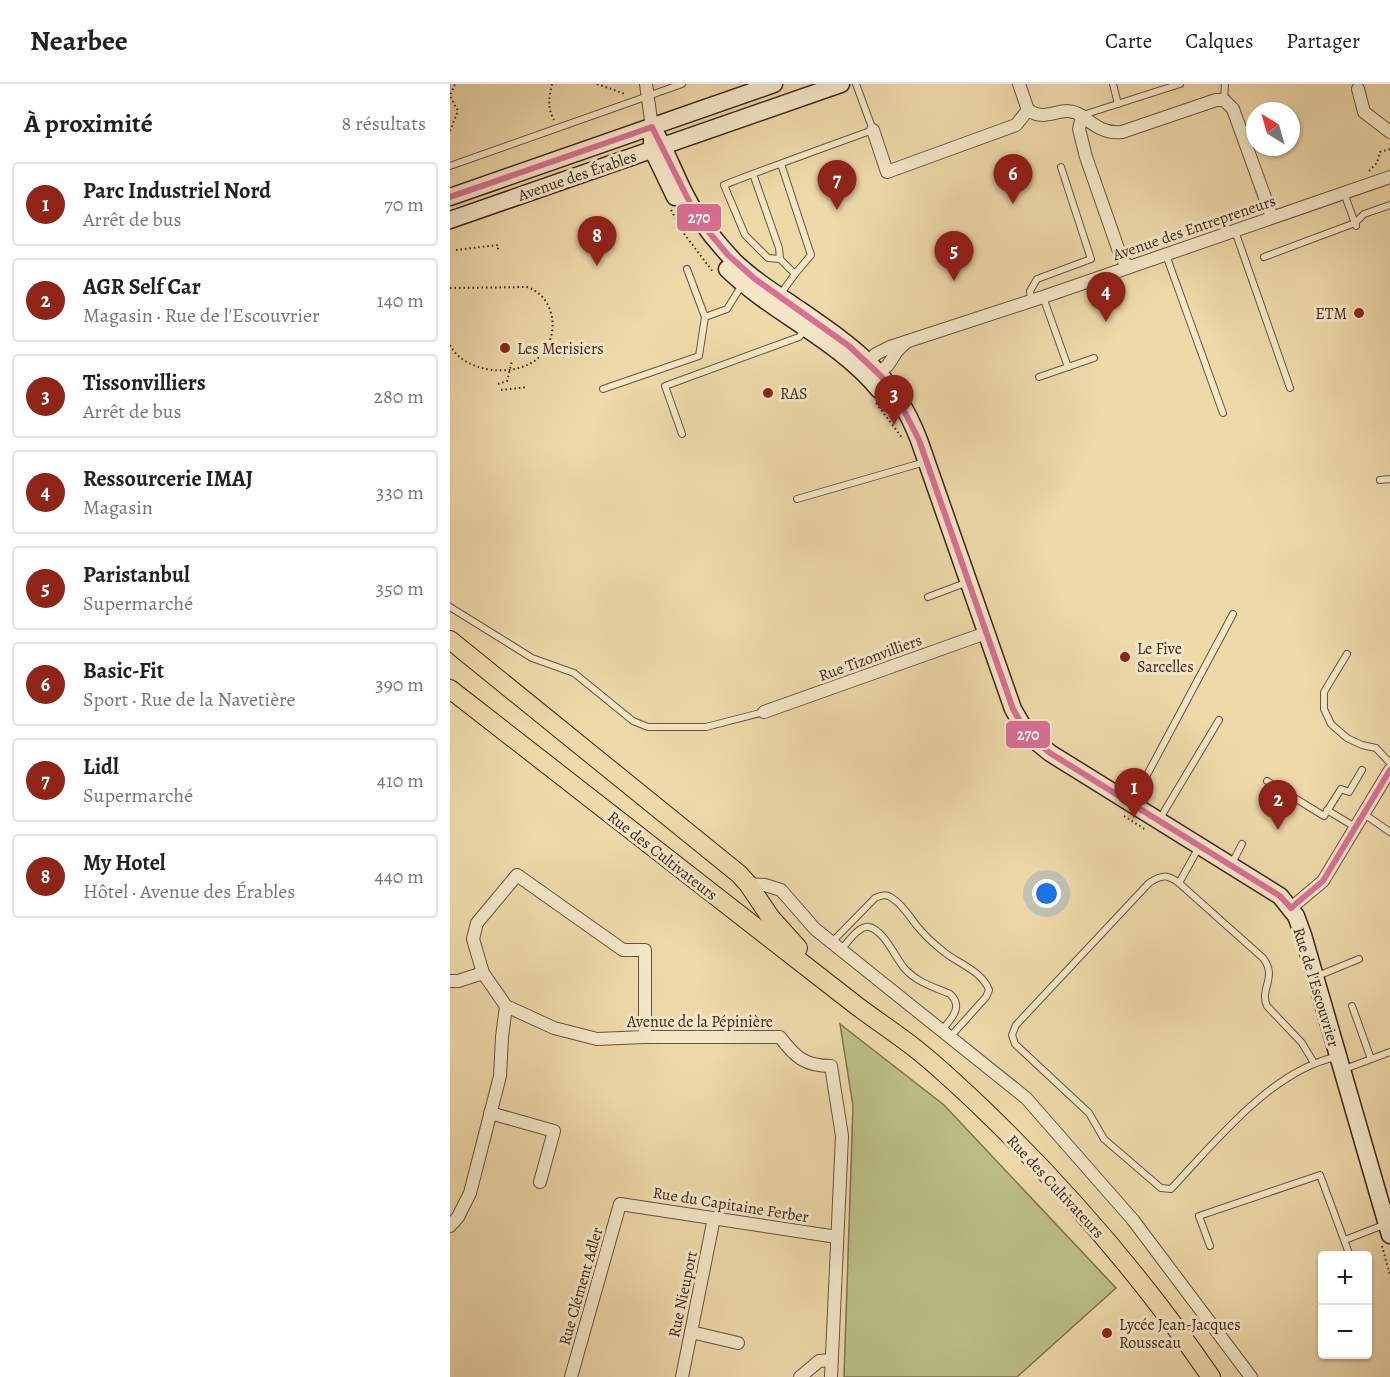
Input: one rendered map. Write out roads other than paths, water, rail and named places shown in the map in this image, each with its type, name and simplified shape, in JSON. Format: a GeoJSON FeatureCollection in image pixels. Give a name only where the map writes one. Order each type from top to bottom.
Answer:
{"type":"FeatureCollection","features":[{"type":"Feature","properties":{"kind":"main road"},"geometry":{"type":"LineString","coordinates":[[450,640],[739,874],[781,930],[857,1006]]}},
{"type":"Feature","properties":{"kind":"main road","name":"Rue des Cultivateurs"},"geometry":{"type":"LineString","coordinates":[[450,689],[857,1006],[916,1048],[944,1073],[1042,1169],[1128,1266],[1212,1377]]}},
{"type":"Feature","properties":{"kind":"main road"},"geometry":{"type":"LineString","coordinates":[[450,703],[730,907]]}},
{"type":"Feature","properties":{"kind":"main road","name":"Rue des Cultivateurs"},"geometry":{"type":"LineString","coordinates":[[876,1020],[908,1054],[965,1106],[1039,1180],[1118,1270],[1199,1377]]}},
{"type":"Feature","properties":{"kind":"street","name":"Avenue des Érables"},"geometry":{"type":"LineString","coordinates":[[450,220],[575,176],[657,140],[730,99],[774,84]]}},
{"type":"Feature","properties":{"kind":"street","name":"Avenue des Érables"},"geometry":{"type":"LineString","coordinates":[[450,197],[657,140],[841,84]]}},
{"type":"Feature","properties":{"kind":"street"},"geometry":{"type":"LineString","coordinates":[[1019,84],[1028,110],[1034,114],[1042,116],[1066,110],[1075,111],[1102,130],[1113,133],[1216,100],[1224,100],[1231,105],[1236,115],[1272,217]]}},
{"type":"Feature","properties":{"kind":"street"},"geometry":{"type":"LineString","coordinates":[[1358,89],[1364,112],[1390,132]]}},
{"type":"Feature","properties":{"kind":"street"},"geometry":{"type":"LineString","coordinates":[[647,90],[663,174],[685,214],[704,242],[727,269],[747,280]]}},
{"type":"Feature","properties":{"kind":"street"},"geometry":{"type":"LineString","coordinates":[[873,130],[887,172],[1016,125],[1028,110]]}},
{"type":"Feature","properties":{"kind":"street"},"geometry":{"type":"LineString","coordinates":[[1082,116],[1079,129],[1086,157],[1121,257],[1128,267]]}},
{"type":"Feature","properties":{"kind":"street"},"geometry":{"type":"LineString","coordinates":[[657,140],[687,198],[747,280]]}},
{"type":"Feature","properties":{"kind":"street"},"geometry":{"type":"LineString","coordinates":[[575,176],[606,172],[642,163],[655,167],[663,174]]}},
{"type":"Feature","properties":{"kind":"street","name":"Avenue des Entrepreneurs"},"geometry":{"type":"LineString","coordinates":[[869,371],[888,365],[897,351],[906,343],[1390,177]]}},
{"type":"Feature","properties":{"kind":"street","name":"Rue de l'Escouvrier"},"geometry":{"type":"LineString","coordinates":[[747,280],[809,324],[843,355],[869,371],[926,462],[1013,709],[1028,735],[1126,808],[1155,826],[1200,846],[1280,896],[1291,908],[1299,923],[1387,1231]]}},
{"type":"Feature","properties":{"kind":"street","name":"Rue Tizonvilliers"},"geometry":{"type":"LineString","coordinates":[[764,712],[986,633]]}},
{"type":"Feature","properties":{"kind":"street"},"geometry":{"type":"LineString","coordinates":[[1291,908],[1323,881],[1390,770]]}},
{"type":"Feature","properties":{"kind":"street"},"geometry":{"type":"LineString","coordinates":[[450,1226],[458,1217],[470,1193],[500,1076],[506,1006],[483,973],[473,939],[477,923],[517,875],[622,950],[645,950],[645,1037]]}},
{"type":"Feature","properties":{"kind":"street"},"geometry":{"type":"LineString","coordinates":[[748,884],[765,885],[781,890],[815,929],[1026,1098],[1133,1220],[1251,1377]]}},
{"type":"Feature","properties":{"kind":"street"},"geometry":{"type":"LineString","coordinates":[[450,981],[458,981],[483,973]]}},
{"type":"Feature","properties":{"kind":"street","name":"Avenue de la Pépinière"},"geometry":{"type":"LineString","coordinates":[[506,1006],[554,1028],[597,1039],[780,1037],[792,1053],[804,1062],[831,1066],[842,1136],[831,1377]]}},
{"type":"Feature","properties":{"kind":"street"},"geometry":{"type":"LineString","coordinates":[[490,1113],[554,1131],[540,1182]]}},
{"type":"Feature","properties":{"kind":"street","name":"Rue du Capitaine Ferber"},"geometry":{"type":"LineString","coordinates":[[620,1204],[837,1237]]}},
{"type":"Feature","properties":{"kind":"street","name":"Rue Clément Adler"},"geometry":{"type":"LineString","coordinates":[[571,1377],[620,1204]]}},
{"type":"Feature","properties":{"kind":"street","name":"Rue Nieuport"},"geometry":{"type":"LineString","coordinates":[[682,1377],[714,1218]]}},
{"type":"Feature","properties":{"kind":"street"},"geometry":{"type":"LineString","coordinates":[[691,1332],[738,1343]]}},
{"type":"Feature","properties":{"kind":"street"},"geometry":{"type":"LineString","coordinates":[[800,1377],[819,1361],[831,1360]]}},
{"type":"Feature","properties":{"kind":"lane"},"geometry":{"type":"LineString","coordinates":[[450,166],[634,100],[647,90],[682,84]]}},
{"type":"Feature","properties":{"kind":"lane"},"geometry":{"type":"LineString","coordinates":[[780,259],[768,258],[745,235],[724,185],[873,130],[856,84]]}},
{"type":"Feature","properties":{"kind":"lane"},"geometry":{"type":"LineString","coordinates":[[1113,84],[1118,104]]}},
{"type":"Feature","properties":{"kind":"lane"},"geometry":{"type":"LineString","coordinates":[[1082,116],[1179,84]]}},
{"type":"Feature","properties":{"kind":"lane"},"geometry":{"type":"LineString","coordinates":[[1224,100],[1225,84]]}},
{"type":"Feature","properties":{"kind":"lane"},"geometry":{"type":"LineString","coordinates":[[775,301],[811,255],[781,164]]}},
{"type":"Feature","properties":{"kind":"lane"},"geometry":{"type":"LineString","coordinates":[[1061,168],[1091,259],[1037,279],[1030,291],[1037,298],[1068,367]]}},
{"type":"Feature","properties":{"kind":"lane"},"geometry":{"type":"LineString","coordinates":[[753,174],[779,248],[780,259],[795,274]]}},
{"type":"Feature","properties":{"kind":"lane"},"geometry":{"type":"LineString","coordinates":[[1344,193],[1356,225]]}},
{"type":"Feature","properties":{"kind":"lane"},"geometry":{"type":"LineString","coordinates":[[1264,257],[1356,225],[1364,214],[1390,205]]}},
{"type":"Feature","properties":{"kind":"lane"},"geometry":{"type":"LineString","coordinates":[[1235,230],[1290,388]]}},
{"type":"Feature","properties":{"kind":"lane"},"geometry":{"type":"LineString","coordinates":[[1166,254],[1223,413]]}},
{"type":"Feature","properties":{"kind":"lane"},"geometry":{"type":"LineString","coordinates":[[603,389],[699,356],[705,317],[687,269]]}},
{"type":"Feature","properties":{"kind":"lane"},"geometry":{"type":"LineString","coordinates":[[705,317],[727,309],[747,280]]}},
{"type":"Feature","properties":{"kind":"lane"},"geometry":{"type":"LineString","coordinates":[[682,434],[665,386],[799,337],[809,324]]}},
{"type":"Feature","properties":{"kind":"lane"},"geometry":{"type":"LineString","coordinates":[[1039,377],[1094,358]]}},
{"type":"Feature","properties":{"kind":"lane"},"geometry":{"type":"LineString","coordinates":[[797,500],[926,462]]}},
{"type":"Feature","properties":{"kind":"lane"},"geometry":{"type":"LineString","coordinates":[[1380,480],[1390,479]]}},
{"type":"Feature","properties":{"kind":"lane"},"geometry":{"type":"LineString","coordinates":[[928,597],[969,581]]}},
{"type":"Feature","properties":{"kind":"lane"},"geometry":{"type":"LineString","coordinates":[[450,607],[532,658],[574,673],[633,721],[648,728],[706,727],[764,712]]}},
{"type":"Feature","properties":{"kind":"lane"},"geometry":{"type":"LineString","coordinates":[[1126,808],[1233,614]]}},
{"type":"Feature","properties":{"kind":"lane"},"geometry":{"type":"LineString","coordinates":[[1347,654],[1324,692],[1324,709],[1331,724],[1347,738],[1376,748],[1390,763]]}},
{"type":"Feature","properties":{"kind":"lane"},"geometry":{"type":"LineString","coordinates":[[1155,826],[1219,720]]}},
{"type":"Feature","properties":{"kind":"lane"},"geometry":{"type":"LineString","coordinates":[[1267,781],[1324,816],[1341,789],[1349,792],[1362,770]]}},
{"type":"Feature","properties":{"kind":"lane"},"geometry":{"type":"LineString","coordinates":[[1327,810],[1355,828]]}},
{"type":"Feature","properties":{"kind":"lane"},"geometry":{"type":"LineString","coordinates":[[1364,814],[1390,832]]}},
{"type":"Feature","properties":{"kind":"lane"},"geometry":{"type":"LineString","coordinates":[[1231,865],[1242,844]]}},
{"type":"Feature","properties":{"kind":"lane"},"geometry":{"type":"LineString","coordinates":[[1179,883],[1200,846]]}},
{"type":"Feature","properties":{"kind":"lane"},"geometry":{"type":"LineString","coordinates":[[1314,1063],[1302,1043],[1267,1006],[1264,999],[1270,973],[1269,966],[1263,958],[1179,883],[1170,877],[1160,876],[1149,883],[1017,1025],[1012,1035],[1015,1044],[1089,1113],[1104,1139],[1161,1188],[1171,1189],[1246,1111],[1293,1073],[1314,1063],[1340,1063],[1371,1059],[1390,1052]]}},
{"type":"Feature","properties":{"kind":"lane"},"geometry":{"type":"LineString","coordinates":[[836,946],[875,898],[882,895],[898,903],[933,943],[963,966],[981,976],[990,990],[986,997],[945,1034]]}},
{"type":"Feature","properties":{"kind":"lane"},"geometry":{"type":"LineString","coordinates":[[836,946],[865,927],[878,932],[904,968],[926,985],[950,994],[954,998],[955,1014],[945,1034]]}},
{"type":"Feature","properties":{"kind":"lane"},"geometry":{"type":"LineString","coordinates":[[1315,977],[1359,959]]}},
{"type":"Feature","properties":{"kind":"lane"},"geometry":{"type":"LineString","coordinates":[[1352,1006],[1371,1059]]}},
{"type":"Feature","properties":{"kind":"lane"},"geometry":{"type":"LineString","coordinates":[[1210,1246],[1199,1216],[1320,1175],[1348,1251]]}},
{"type":"Feature","properties":{"kind":"lane"},"geometry":{"type":"LineString","coordinates":[[1345,1240],[1387,1231]]}},
{"type":"Feature","properties":{"kind":"place","name":"Basic-Fit"},"geometry":{"type":"Point","coordinates":[1013,204]}},
{"type":"Feature","properties":{"kind":"place","name":"Lidl"},"geometry":{"type":"Point","coordinates":[837,210]}},
{"type":"Feature","properties":{"kind":"place","name":"My Hotel"},"geometry":{"type":"Point","coordinates":[597,266]}},
{"type":"Feature","properties":{"kind":"place","name":"Paristanbul"},"geometry":{"type":"Point","coordinates":[954,281]}},
{"type":"Feature","properties":{"kind":"place","name":"ETM"},"geometry":{"type":"Point","coordinates":[1359,313]}},
{"type":"Feature","properties":{"kind":"place","name":"Ressourcerie IMAJ"},"geometry":{"type":"Point","coordinates":[1106,322]}},
{"type":"Feature","properties":{"kind":"place","name":"Les Merisiers"},"geometry":{"type":"Point","coordinates":[505,348]}},
{"type":"Feature","properties":{"kind":"place","name":"RAS"},"geometry":{"type":"Point","coordinates":[768,393]}},
{"type":"Feature","properties":{"kind":"place","name":"Tissonvilliers"},"geometry":{"type":"Point","coordinates":[894,425]}},
{"type":"Feature","properties":{"kind":"place","name":"Le Five Sarcelles"},"geometry":{"type":"Point","coordinates":[1125,657]}},
{"type":"Feature","properties":{"kind":"place","name":"Parc Industriel Nord"},"geometry":{"type":"Point","coordinates":[1134,818]}},
{"type":"Feature","properties":{"kind":"place","name":"AGR Self Car"},"geometry":{"type":"Point","coordinates":[1278,830]}},
{"type":"Feature","properties":{"kind":"place","name":"Lycée Jean-Jacques Rousseau"},"geometry":{"type":"Point","coordinates":[1107,1333]}}]}
